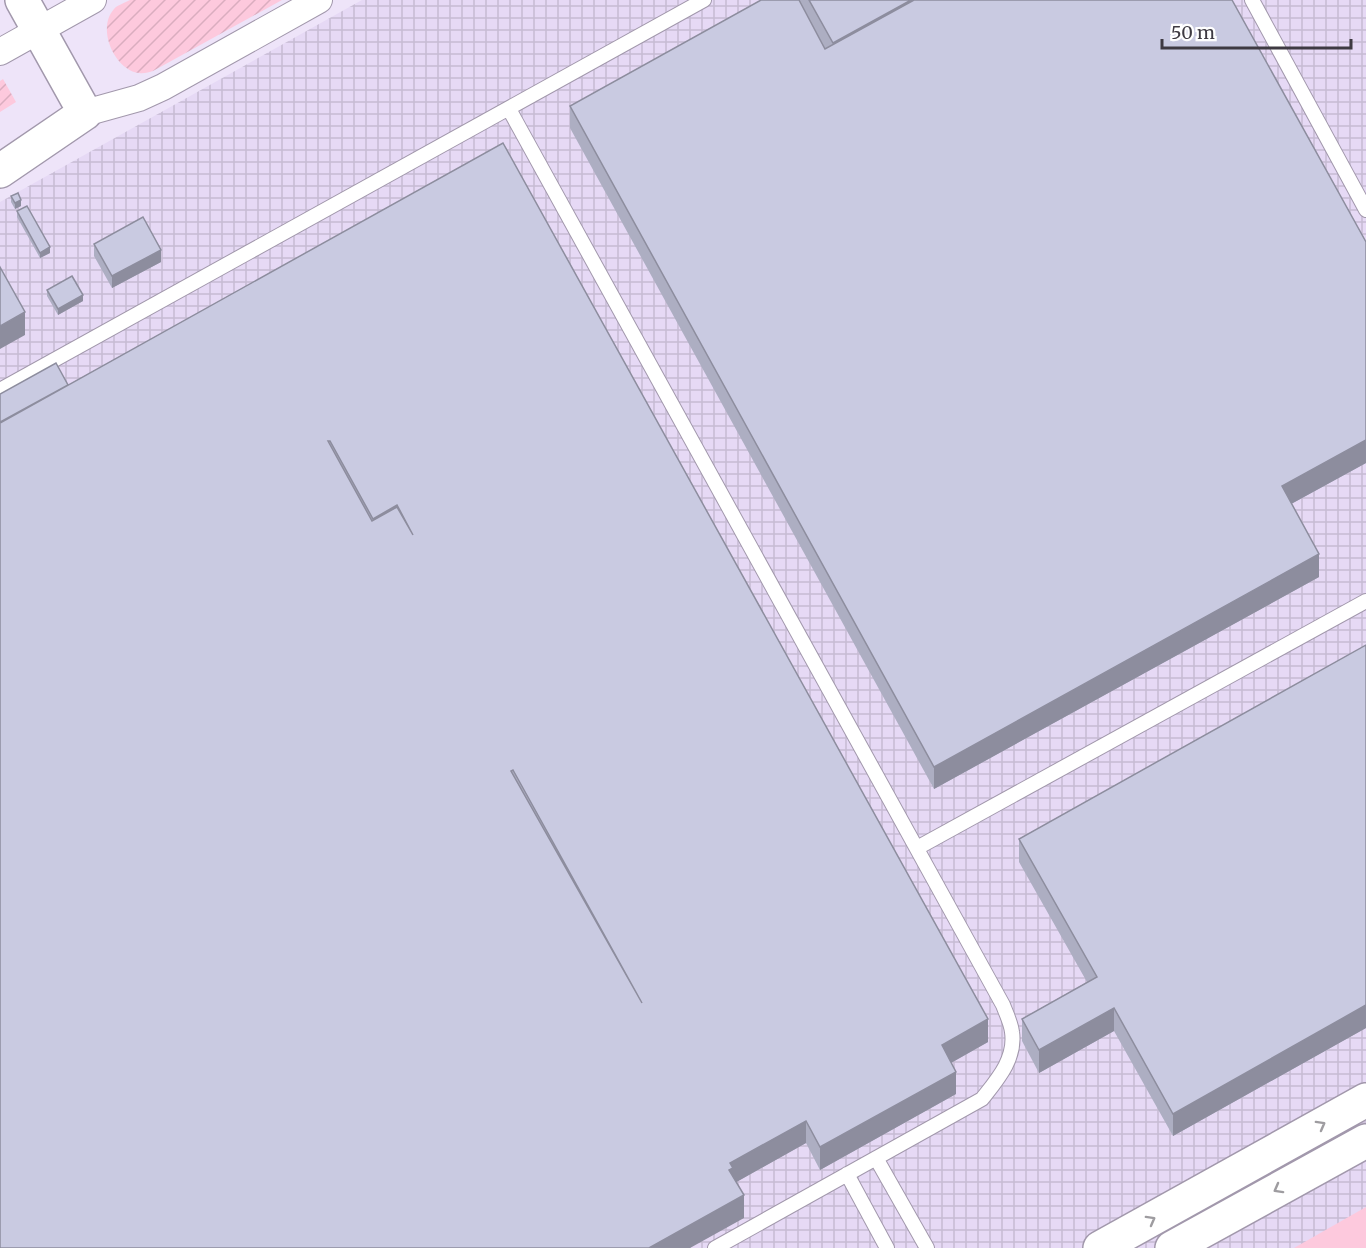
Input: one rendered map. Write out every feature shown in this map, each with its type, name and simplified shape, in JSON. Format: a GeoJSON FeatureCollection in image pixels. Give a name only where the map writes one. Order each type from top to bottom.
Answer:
{"type":"FeatureCollection","features":[{"type":"Feature","properties":{"kind":"street"},"geometry":{"type":"LineString","coordinates":[[22,0],[85,112]]}},
{"type":"Feature","properties":{"kind":"street"},"geometry":{"type":"LineString","coordinates":[[0,52],[93,0]]}},
{"type":"Feature","properties":{"kind":"street"},"geometry":{"type":"LineString","coordinates":[[0,146],[85,112],[139,98],[320,0]]}},
{"type":"Feature","properties":{"kind":"street"},"geometry":{"type":"LineString","coordinates":[[0,171],[85,112]]}},
{"type":"Feature","properties":{"kind":"street"},"geometry":{"type":"LineString","coordinates":[[1100,1248],[1366,1100]]}},
{"type":"Feature","properties":{"kind":"street"},"geometry":{"type":"LineString","coordinates":[[1172,1248],[1366,1141]]}},
{"type":"Feature","properties":{"kind":"lane"},"geometry":{"type":"LineString","coordinates":[[0,390],[704,0]]}},
{"type":"Feature","properties":{"kind":"lane"},"geometry":{"type":"LineString","coordinates":[[1252,0],[1366,210]]}},
{"type":"Feature","properties":{"kind":"lane"},"geometry":{"type":"LineString","coordinates":[[509,109],[1003,1005],[1012,1032],[1010,1057],[998,1079],[982,1099],[715,1248]]}},
{"type":"Feature","properties":{"kind":"lane"},"geometry":{"type":"LineString","coordinates":[[917,848],[1366,602]]}},
{"type":"Feature","properties":{"kind":"lane"},"geometry":{"type":"LineString","coordinates":[[876,1158],[927,1248]]}},
{"type":"Feature","properties":{"kind":"lane"},"geometry":{"type":"LineString","coordinates":[[847,1174],[887,1248]]}},
{"type":"Feature","properties":{"kind":"shaded area"},"geometry":{"type":"Polygon","coordinates":[[[130,0],[282,0],[153,71],[139,73],[122,65],[108,37],[109,17],[115,8],[130,0]]]}},
{"type":"Feature","properties":{"kind":"shaded area"},"geometry":{"type":"Polygon","coordinates":[[[362,0],[1366,0],[1366,1248],[0,1248],[0,202],[362,0]]]}},
{"type":"Feature","properties":{"kind":"shaded area"},"geometry":{"type":"Polygon","coordinates":[[[3,79],[16,102],[0,112],[0,81],[3,79]]]}},
{"type":"Feature","properties":{"kind":"shaded area"},"geometry":{"type":"Polygon","coordinates":[[[1366,1207],[1366,1248],[1294,1248],[1366,1207]]]}},
{"type":"Feature","properties":{"kind":"building"},"geometry":{"type":"Polygon","coordinates":[[[761,0],[799,0],[825,49],[914,0],[1232,0],[1366,242],[1366,440],[1282,486],[1319,554],[934,767],[570,106],[761,0]]]}},
{"type":"Feature","properties":{"kind":"building"},"geometry":{"type":"Polygon","coordinates":[[[809,0],[911,0],[833,43],[809,0]]]}},
{"type":"Feature","properties":{"kind":"building"},"geometry":{"type":"Polygon","coordinates":[[[503,143],[988,1019],[942,1045],[956,1072],[820,1147],[806,1121],[730,1163],[733,1168],[729,1170],[744,1195],[649,1248],[0,1248],[0,423],[503,143]],[[328,441],[372,521],[397,507],[413,535],[397,505],[373,519],[328,441]],[[513,770],[511,771],[642,1003],[513,770]]]}},
{"type":"Feature","properties":{"kind":"building"},"geometry":{"type":"Polygon","coordinates":[[[18,193],[21,200],[15,203],[11,196],[18,193]]]}},
{"type":"Feature","properties":{"kind":"building"},"geometry":{"type":"Polygon","coordinates":[[[27,206],[50,247],[40,253],[17,211],[27,206]]]}},
{"type":"Feature","properties":{"kind":"building"},"geometry":{"type":"Polygon","coordinates":[[[143,217],[161,250],[112,276],[94,244],[143,217]]]}},
{"type":"Feature","properties":{"kind":"building"},"geometry":{"type":"Polygon","coordinates":[[[0,267],[25,312],[0,326],[0,267]]]}},
{"type":"Feature","properties":{"kind":"building"},"geometry":{"type":"Polygon","coordinates":[[[72,276],[83,295],[58,309],[47,290],[72,276]]]}},
{"type":"Feature","properties":{"kind":"building"},"geometry":{"type":"Polygon","coordinates":[[[56,363],[68,385],[0,422],[0,394],[56,363]]]}},
{"type":"Feature","properties":{"kind":"building"},"geometry":{"type":"Polygon","coordinates":[[[1366,645],[1366,1005],[1173,1114],[1114,1008],[1039,1050],[1022,1019],[1097,977],[1019,839],[1366,645]]]}}]}
